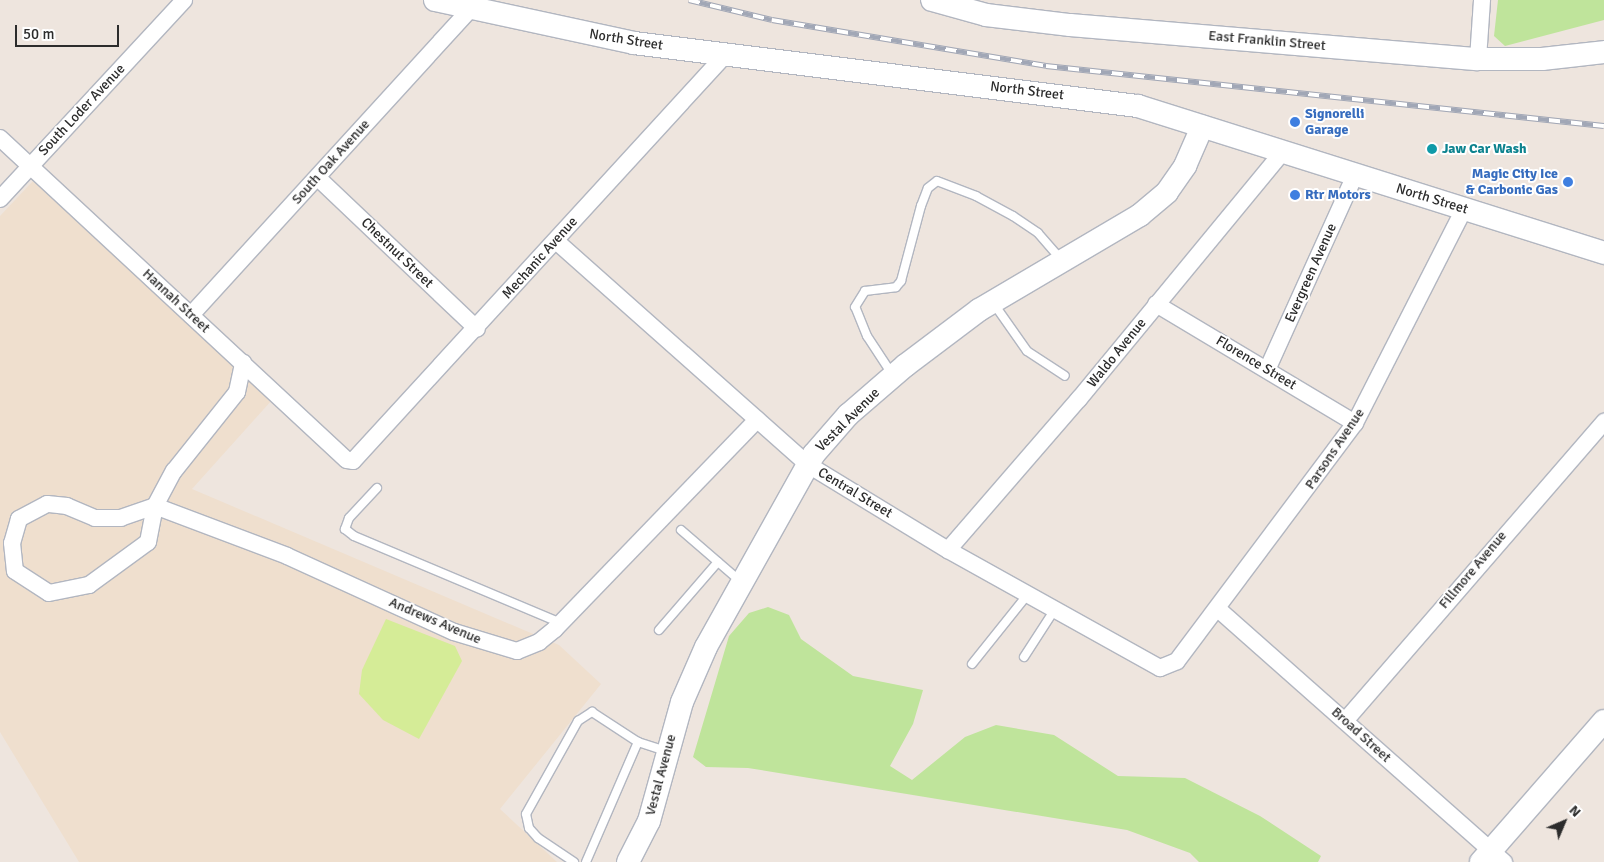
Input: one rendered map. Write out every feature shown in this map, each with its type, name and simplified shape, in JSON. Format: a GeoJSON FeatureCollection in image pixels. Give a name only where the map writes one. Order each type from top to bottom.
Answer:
{"type":"FeatureCollection","features":[{"type":"Feature","properties":{"kind":"street","name":"South Loder Avenue"},"geometry":{"type":"LineString","coordinates":[[0,199],[184,0]]}},
{"type":"Feature","properties":{"kind":"street","name":"North Street"},"geometry":{"type":"LineString","coordinates":[[435,0],[634,43],[1117,102],[1604,253]]}},
{"type":"Feature","properties":{"kind":"street","name":"East Franklin Street"},"geometry":{"type":"LineString","coordinates":[[932,0],[986,15],[1061,24],[1478,59],[1542,59],[1604,52]]}},
{"type":"Feature","properties":{"kind":"street"},"geometry":{"type":"LineString","coordinates":[[1478,59],[1482,0]]}},
{"type":"Feature","properties":{"kind":"street","name":"South Oak Avenue"},"geometry":{"type":"LineString","coordinates":[[190,315],[318,178],[470,8]]}},
{"type":"Feature","properties":{"kind":"street","name":"Mechanic Avenue"},"geometry":{"type":"LineString","coordinates":[[353,461],[477,329],[726,54]]}},
{"type":"Feature","properties":{"kind":"street","name":"Vestal Avenue"},"geometry":{"type":"LineString","coordinates":[[628,862],[649,821],[660,788],[667,752],[682,702],[742,582],[807,464],[848,415],[893,376],[993,302],[1140,215],[1168,192],[1185,166],[1202,127]]}},
{"type":"Feature","properties":{"kind":"street","name":"Hannah Street"},"geometry":{"type":"LineString","coordinates":[[0,138],[347,460],[353,461]]}},
{"type":"Feature","properties":{"kind":"street","name":"Waldo Avenue"},"geometry":{"type":"LineString","coordinates":[[948,550],[1282,153]]}},
{"type":"Feature","properties":{"kind":"street","name":"Evergreen Avenue"},"geometry":{"type":"LineString","coordinates":[[1267,370],[1355,175]]}},
{"type":"Feature","properties":{"kind":"street","name":"Chestnut Street"},"geometry":{"type":"LineString","coordinates":[[318,178],[477,329]]}},
{"type":"Feature","properties":{"kind":"street","name":"Parsons Avenue"},"geometry":{"type":"LineString","coordinates":[[1170,667],[1218,609],[1355,423],[1464,209]]}},
{"type":"Feature","properties":{"kind":"street","name":"Central Street"},"geometry":{"type":"LineString","coordinates":[[556,241],[807,464],[948,550],[1160,668],[1170,667]]}},
{"type":"Feature","properties":{"kind":"street","name":"Florence Street"},"geometry":{"type":"LineString","coordinates":[[1156,304],[1355,423]]}},
{"type":"Feature","properties":{"kind":"street"},"geometry":{"type":"LineString","coordinates":[[155,506],[121,518],[95,518],[67,506],[47,504],[19,519],[12,543],[15,572],[49,593],[89,585],[148,542],[155,506],[174,471],[237,392],[243,363]]}},
{"type":"Feature","properties":{"kind":"street","name":"Andrews Avenue"},"geometry":{"type":"LineString","coordinates":[[155,506],[287,556],[454,632],[517,651],[530,647],[561,623],[757,420]]}},
{"type":"Feature","properties":{"kind":"street","name":"Fillmore Avenue"},"geometry":{"type":"LineString","coordinates":[[1345,722],[1604,422]]}},
{"type":"Feature","properties":{"kind":"street","name":"Broad Street"},"geometry":{"type":"LineString","coordinates":[[1218,609],[1345,722],[1492,858]]}},
{"type":"Feature","properties":{"kind":"street"},"geometry":{"type":"LineString","coordinates":[[1492,858],[1604,721]]}},
{"type":"Feature","properties":{"kind":"lane"},"geometry":{"type":"LineString","coordinates":[[893,376],[867,336],[855,307],[865,291],[896,287],[901,281],[921,206],[928,188],[937,181],[976,196],[1013,216],[1038,233],[1062,261]]}},
{"type":"Feature","properties":{"kind":"lane"},"geometry":{"type":"LineString","coordinates":[[993,302],[1028,351],[1065,376]]}},
{"type":"Feature","properties":{"kind":"lane"},"geometry":{"type":"LineString","coordinates":[[377,488],[349,518],[345,529],[354,536],[561,623]]}},
{"type":"Feature","properties":{"kind":"lane"},"geometry":{"type":"LineString","coordinates":[[681,530],[742,582]]}},
{"type":"Feature","properties":{"kind":"lane"},"geometry":{"type":"LineString","coordinates":[[660,630],[718,562]]}},
{"type":"Feature","properties":{"kind":"lane"},"geometry":{"type":"LineString","coordinates":[[972,664],[1028,594]]}},
{"type":"Feature","properties":{"kind":"lane"},"geometry":{"type":"LineString","coordinates":[[1024,657],[1054,609]]}},
{"type":"Feature","properties":{"kind":"lane"},"geometry":{"type":"LineString","coordinates":[[574,862],[538,838],[529,828],[526,814],[578,721],[592,712],[638,742],[667,752]]}},
{"type":"Feature","properties":{"kind":"lane"},"geometry":{"type":"LineString","coordinates":[[586,862],[638,742]]}},
{"type":"Feature","properties":{"kind":"shaded area"},"geometry":{"type":"Polygon","coordinates":[[[33,181],[272,400],[192,489],[559,645],[601,684],[500,809],[557,862],[79,862],[0,732],[0,216],[33,181]]]}},
{"type":"Feature","properties":{"kind":"green space"},"geometry":{"type":"Polygon","coordinates":[[[1498,0],[1604,0],[1604,20],[1505,46],[1494,36],[1498,0]]]}},
{"type":"Feature","properties":{"kind":"green space"},"geometry":{"type":"Polygon","coordinates":[[[768,607],[789,615],[801,639],[853,676],[923,690],[913,724],[890,766],[912,780],[965,737],[996,725],[1054,735],[1118,776],[1185,778],[1260,816],[1321,856],[1318,862],[1199,862],[1190,853],[1127,830],[748,768],[706,767],[693,757],[729,636],[749,613],[768,607]]]}},
{"type":"Feature","properties":{"kind":"green space"},"geometry":{"type":"Polygon","coordinates":[[[386,619],[455,646],[462,661],[419,739],[383,720],[359,694],[362,670],[386,619]]]}},
{"type":"Feature","properties":{"kind":"railway"},"geometry":{"type":"LineString","coordinates":[[689,0],[772,20],[1046,66],[1604,126]]}},
{"type":"Feature","properties":{"kind":"place","name":"Signorelli Garage"},"geometry":{"type":"Point","coordinates":[1295,122]}},
{"type":"Feature","properties":{"kind":"place","name":"Jaw Car Wash"},"geometry":{"type":"Point","coordinates":[1432,149]}},
{"type":"Feature","properties":{"kind":"place","name":"Magic City Ice & Carbonic Gas"},"geometry":{"type":"Point","coordinates":[1568,182]}},
{"type":"Feature","properties":{"kind":"place","name":"Rtr Motors"},"geometry":{"type":"Point","coordinates":[1295,195]}}]}
